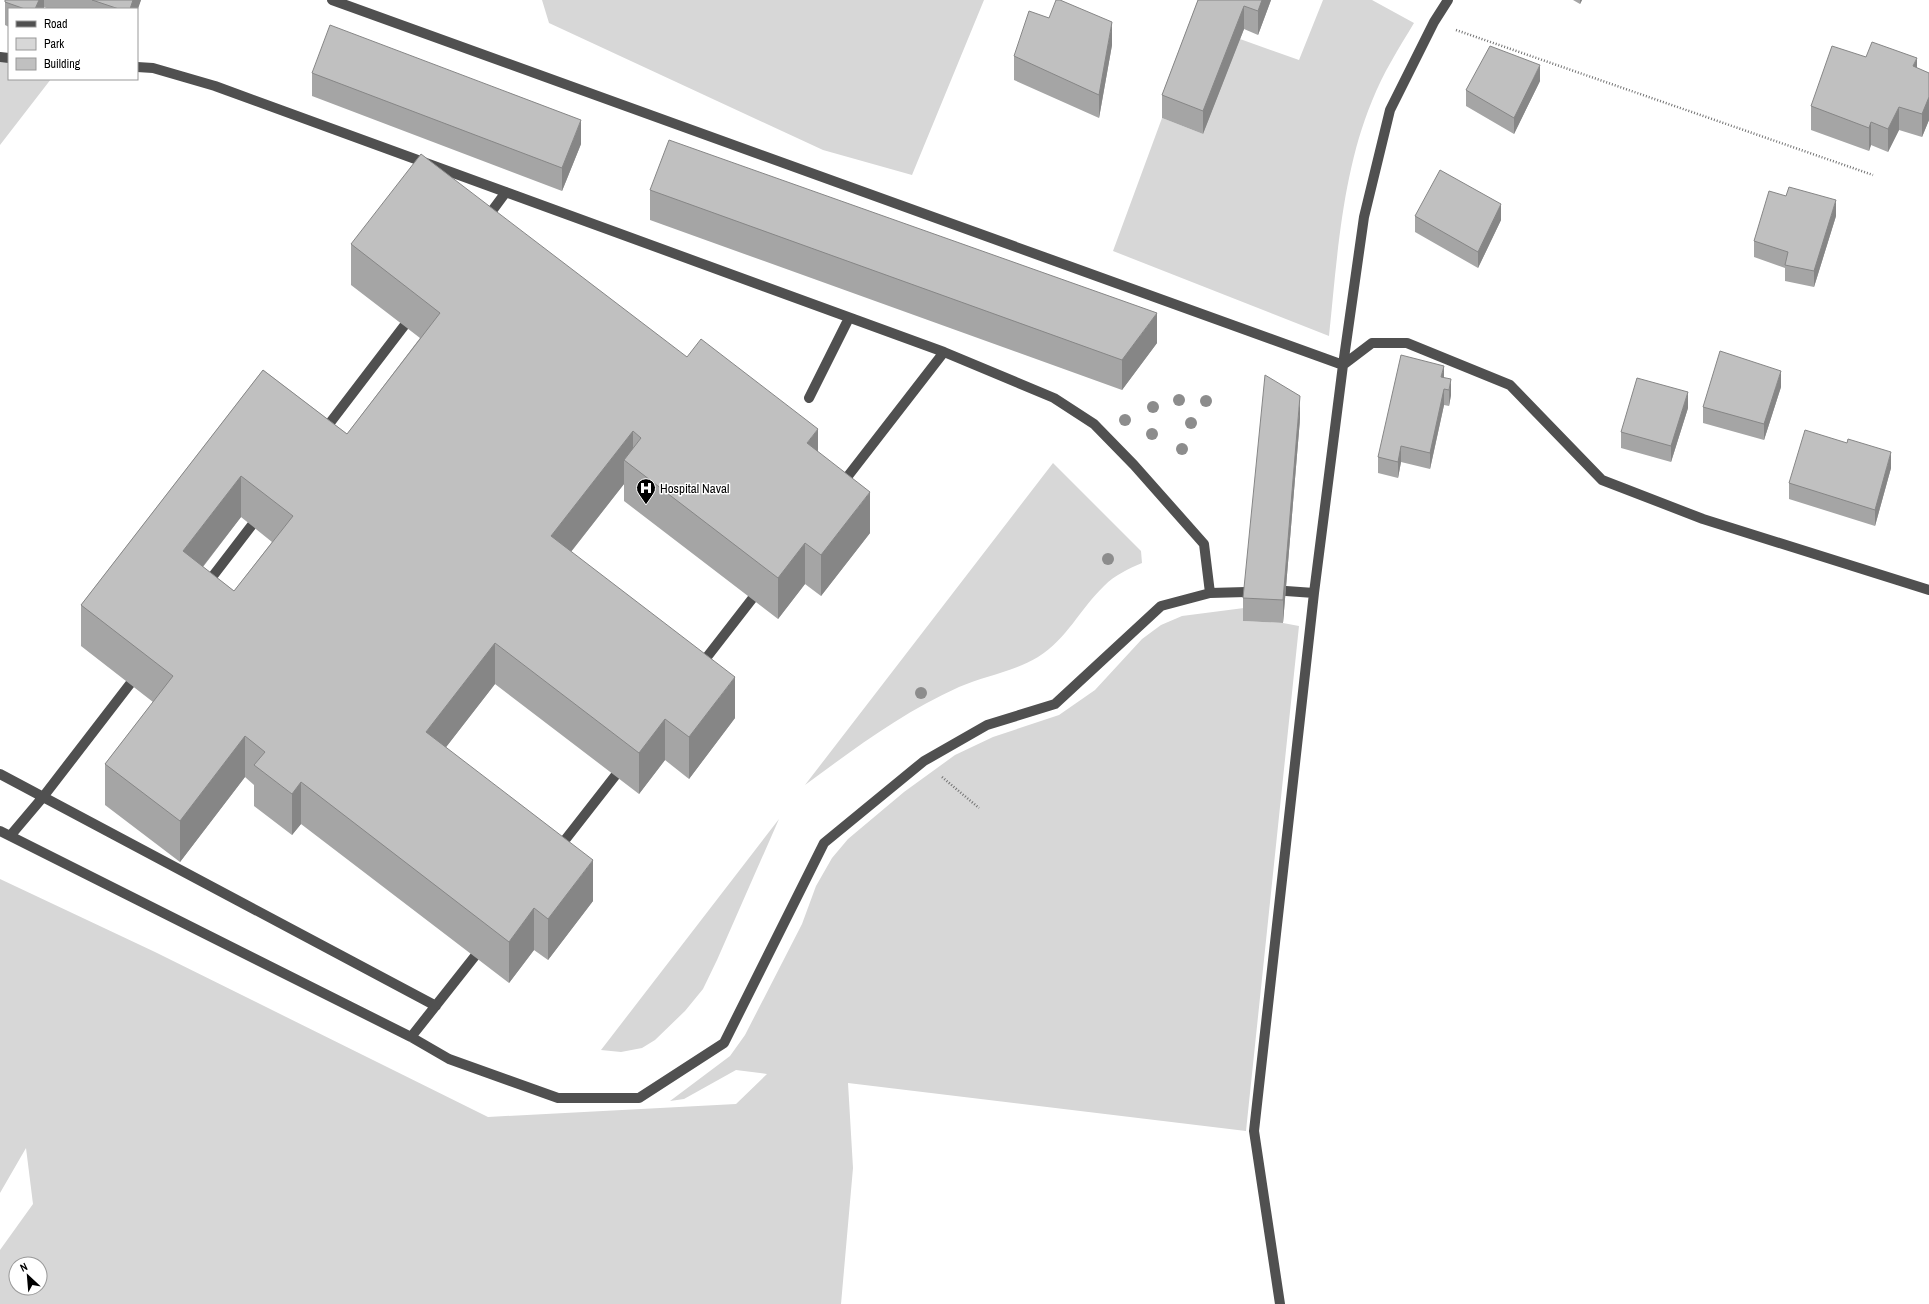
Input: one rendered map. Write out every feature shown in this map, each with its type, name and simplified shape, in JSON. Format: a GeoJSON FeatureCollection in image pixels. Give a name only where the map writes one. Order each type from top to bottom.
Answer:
{"type":"FeatureCollection","features":[{"type":"Feature","properties":{"kind":"street"},"geometry":{"type":"LineString","coordinates":[[332,0],[1343,365]]}},
{"type":"Feature","properties":{"kind":"street"},"geometry":{"type":"LineString","coordinates":[[1280,1304],[1254,1131],[1314,593],[1343,365],[1364,217],[1390,110],[1434,22],[1448,0]]}},
{"type":"Feature","properties":{"kind":"street"},"geometry":{"type":"LineString","coordinates":[[138,67],[153,68],[215,86],[944,352],[1054,398],[1094,424],[1134,464],[1204,544],[1210,593]]}},
{"type":"Feature","properties":{"kind":"street"},"geometry":{"type":"LineString","coordinates":[[478,229],[506,192]]}},
{"type":"Feature","properties":{"kind":"street"},"geometry":{"type":"LineString","coordinates":[[810,398],[849,318]]}},
{"type":"Feature","properties":{"kind":"street"},"geometry":{"type":"LineString","coordinates":[[315,441],[404,326]]}},
{"type":"Feature","properties":{"kind":"street"},"geometry":{"type":"LineString","coordinates":[[1343,365],[1372,343],[1407,343],[1510,385],[1602,480],[1703,519],[1929,590]]}},
{"type":"Feature","properties":{"kind":"street"},"geometry":{"type":"LineString","coordinates":[[833,495],[944,352]]}},
{"type":"Feature","properties":{"kind":"street"},"geometry":{"type":"LineString","coordinates":[[198,594],[252,525]]}},
{"type":"Feature","properties":{"kind":"street"},"geometry":{"type":"LineString","coordinates":[[1286,591],[1314,593]]}},
{"type":"Feature","properties":{"kind":"street"},"geometry":{"type":"LineString","coordinates":[[0,831],[411,1037],[449,1058],[558,1098],[639,1098],[724,1043],[824,843],[924,761],[987,725],[1055,704],[1161,606],[1210,593],[1246,592]]}},
{"type":"Feature","properties":{"kind":"street"},"geometry":{"type":"LineString","coordinates":[[692,676],[752,599]]}},
{"type":"Feature","properties":{"kind":"street"},"geometry":{"type":"LineString","coordinates":[[10,836],[43,797],[130,684]]}},
{"type":"Feature","properties":{"kind":"street"},"geometry":{"type":"LineString","coordinates":[[0,774],[436,1006]]}},
{"type":"Feature","properties":{"kind":"street"},"geometry":{"type":"LineString","coordinates":[[550,858],[615,776]]}},
{"type":"Feature","properties":{"kind":"street"},"geometry":{"type":"LineString","coordinates":[[411,1037],[474,956]]}},
{"type":"Feature","properties":{"kind":"path"},"geometry":{"type":"LineString","coordinates":[[1434,22],[1873,175]]}},
{"type":"Feature","properties":{"kind":"path"},"geometry":{"type":"LineString","coordinates":[[924,761],[979,808]]}},
{"type":"Feature","properties":{"kind":"green space"},"geometry":{"type":"Polygon","coordinates":[[[542,0],[984,0],[912,175],[823,150],[549,23],[542,0]]]}},
{"type":"Feature","properties":{"kind":"green space"},"geometry":{"type":"Polygon","coordinates":[[[1323,0],[1372,0],[1414,23],[1376,91],[1362,129],[1354,157],[1342,217],[1329,336],[1113,251],[1162,118],[1203,134],[1240,39],[1299,60],[1323,0]]]}},
{"type":"Feature","properties":{"kind":"green space"},"geometry":{"type":"Polygon","coordinates":[[[8,56],[8,80],[50,80],[0,145],[0,59],[8,56]]]}},
{"type":"Feature","properties":{"kind":"green space"},"geometry":{"type":"Polygon","coordinates":[[[1053,463],[1141,551],[1142,563],[1108,582],[1095,595],[1057,642],[1038,657],[1009,670],[959,687],[938,697],[879,732],[805,785],[1053,463]]]}},
{"type":"Feature","properties":{"kind":"green space"},"geometry":{"type":"Polygon","coordinates":[[[1244,608],[1243,621],[1283,623],[1299,626],[1246,1131],[848,1083],[853,1168],[841,1304],[0,1304],[0,1250],[33,1204],[26,1148],[0,1193],[0,879],[155,952],[488,1117],[736,1104],[767,1074],[736,1070],[684,1099],[670,1101],[730,1056],[745,1035],[802,924],[816,886],[832,858],[848,839],[904,792],[955,755],[993,737],[1059,715],[1095,690],[1142,639],[1161,625],[1182,616],[1244,608]]]}},
{"type":"Feature","properties":{"kind":"green space"},"geometry":{"type":"Polygon","coordinates":[[[779,819],[703,989],[685,1011],[655,1040],[642,1048],[621,1052],[601,1050],[779,819]]]}},
{"type":"Feature","properties":{"kind":"building"},"geometry":{"type":"Polygon","coordinates":[[[5,0],[39,0],[35,8],[22,8],[5,2],[5,0]]]}},
{"type":"Feature","properties":{"kind":"building"},"geometry":{"type":"Polygon","coordinates":[[[92,0],[133,0],[130,8],[116,8],[92,0]]]}},
{"type":"Feature","properties":{"kind":"building"},"geometry":{"type":"Polygon","coordinates":[[[1056,0],[1060,0],[1112,22],[1099,95],[1014,56],[1029,11],[1049,18],[1056,0]]]}},
{"type":"Feature","properties":{"kind":"building"},"geometry":{"type":"Polygon","coordinates":[[[1198,0],[1262,0],[1258,11],[1244,6],[1203,111],[1162,95],[1198,0]]]}},
{"type":"Feature","properties":{"kind":"building"},"geometry":{"type":"Polygon","coordinates":[[[330,25],[581,120],[562,168],[312,73],[330,25]]]}},
{"type":"Feature","properties":{"kind":"building"},"geometry":{"type":"Polygon","coordinates":[[[1872,42],[1917,58],[1913,66],[1929,73],[1929,97],[1922,114],[1899,107],[1888,129],[1871,122],[1869,128],[1811,106],[1832,46],[1866,57],[1872,42]]]}},
{"type":"Feature","properties":{"kind":"building"},"geometry":{"type":"Polygon","coordinates":[[[1490,46],[1540,65],[1514,118],[1466,90],[1490,46]]]}},
{"type":"Feature","properties":{"kind":"building"},"geometry":{"type":"Polygon","coordinates":[[[669,140],[1157,313],[1122,360],[650,190],[669,140]]]}},
{"type":"Feature","properties":{"kind":"building"},"geometry":{"type":"Polygon","coordinates":[[[421,154],[687,357],[701,339],[818,429],[807,443],[870,492],[821,555],[805,543],[778,578],[624,460],[641,438],[633,431],[551,536],[735,677],[689,737],[665,719],[639,753],[495,643],[426,732],[593,860],[548,919],[534,908],[509,942],[301,782],[292,794],[254,765],[265,752],[245,736],[180,821],[105,764],[173,676],[81,605],[263,370],[347,434],[440,313],[351,244],[421,154]],[[241,476],[183,551],[234,591],[293,516],[241,476]]]}},
{"type":"Feature","properties":{"kind":"building"},"geometry":{"type":"Polygon","coordinates":[[[1440,170],[1501,204],[1478,252],[1415,216],[1440,170]]]}},
{"type":"Feature","properties":{"kind":"building"},"geometry":{"type":"Polygon","coordinates":[[[1789,187],[1836,200],[1814,271],[1785,265],[1788,252],[1754,241],[1769,191],[1786,196],[1789,187]]]}},
{"type":"Feature","properties":{"kind":"building"},"geometry":{"type":"Polygon","coordinates":[[[1720,351],[1781,371],[1764,424],[1703,407],[1720,351]]]}},
{"type":"Feature","properties":{"kind":"building"},"geometry":{"type":"Polygon","coordinates":[[[1401,355],[1444,366],[1441,377],[1451,379],[1449,390],[1444,389],[1430,453],[1401,446],[1398,462],[1378,457],[1401,355]]]}},
{"type":"Feature","properties":{"kind":"building"},"geometry":{"type":"Polygon","coordinates":[[[1265,375],[1300,396],[1283,600],[1243,598],[1265,375]]]}},
{"type":"Feature","properties":{"kind":"building"},"geometry":{"type":"Polygon","coordinates":[[[1637,378],[1688,392],[1671,446],[1621,432],[1637,378]]]}},
{"type":"Feature","properties":{"kind":"building"},"geometry":{"type":"Polygon","coordinates":[[[1805,430],[1847,443],[1848,439],[1891,452],[1875,510],[1789,483],[1805,430]]]}},
{"type":"Feature","properties":{"kind":"place","name":"Hospital Naval"},"geometry":{"type":"Point","coordinates":[646,505]}}]}
